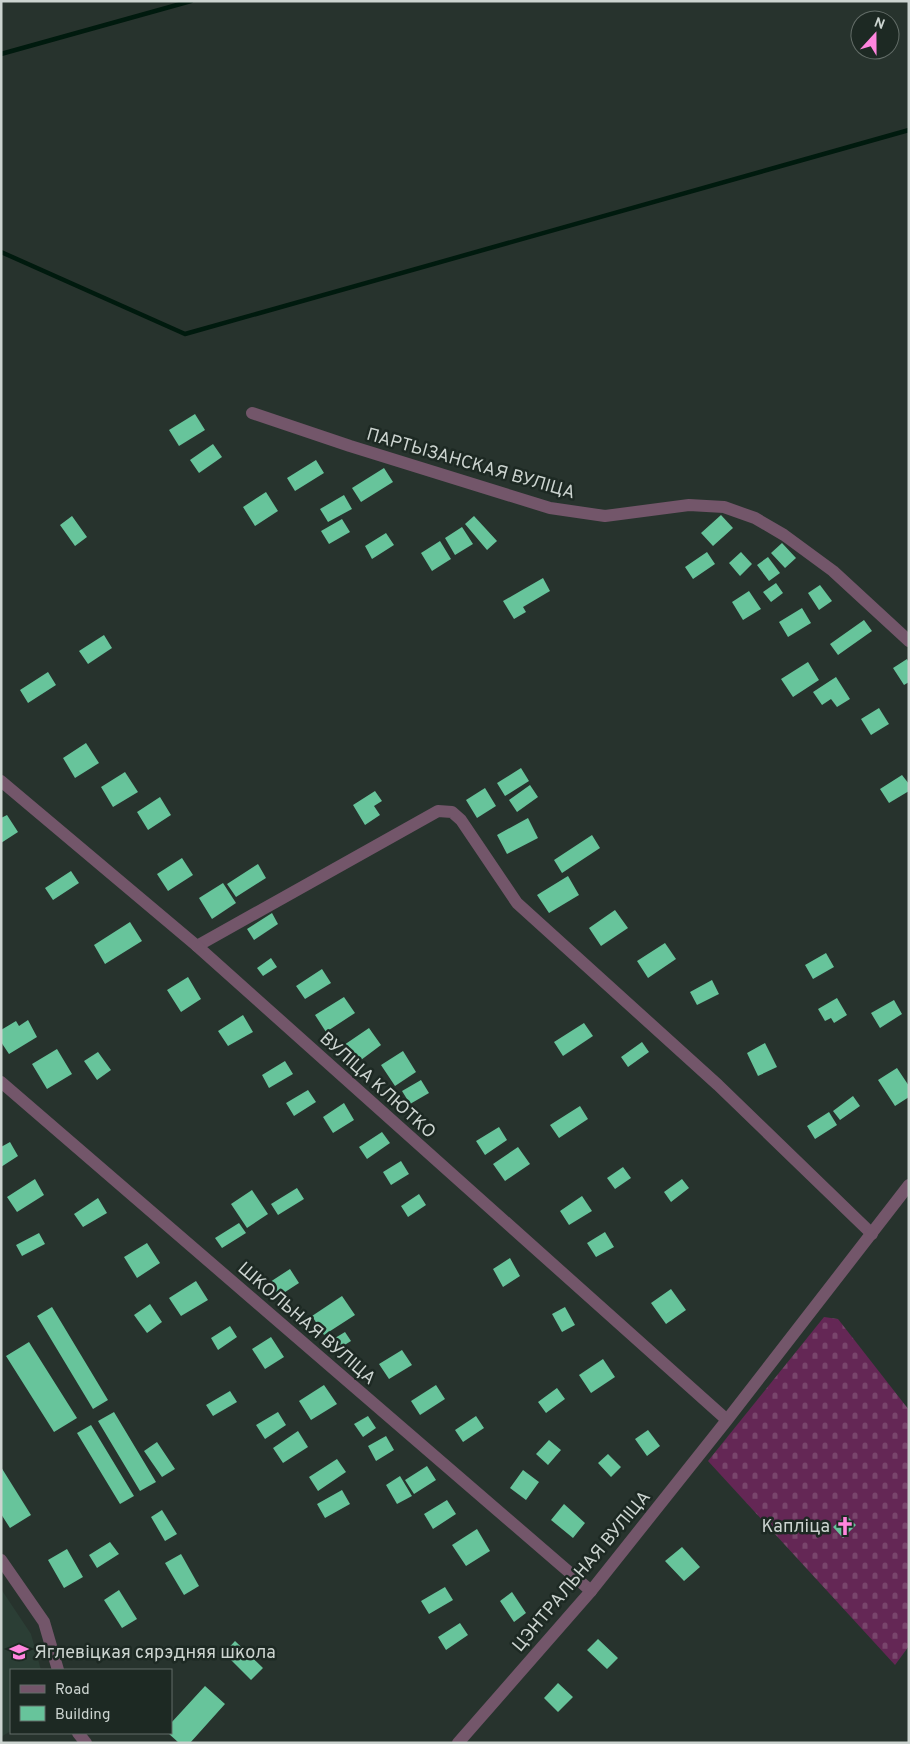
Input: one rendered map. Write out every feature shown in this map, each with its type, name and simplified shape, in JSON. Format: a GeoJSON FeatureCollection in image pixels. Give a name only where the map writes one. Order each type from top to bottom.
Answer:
{"type":"FeatureCollection","features":[{"type":"Feature","properties":{"kind":"street","name":"ПАРТЫЗАНСКАЯ ВУЛІЦА"},"geometry":{"type":"LineString","coordinates":[[252,412],[350,446],[550,508],[605,516],[689,505],[724,507],[747,515],[784,535],[833,571],[909,641]]}},
{"type":"Feature","properties":{"kind":"street","name":"ВУЛІЦА КЛЮТКО"},"geometry":{"type":"LineString","coordinates":[[1,781],[197,946],[727,1420]]}},
{"type":"Feature","properties":{"kind":"street"},"geometry":{"type":"LineString","coordinates":[[197,946],[438,811],[452,812],[461,820],[517,902],[718,1085],[872,1234]]}},
{"type":"Feature","properties":{"kind":"street","name":"ШКОЛЬНАЯ ВУЛІЦА"},"geometry":{"type":"LineString","coordinates":[[1,1082],[591,1591]]}},
{"type":"Feature","properties":{"kind":"street","name":"ЦЭНТРАЛЬНАЯ ВУЛІЦА"},"geometry":{"type":"LineString","coordinates":[[458,1743],[591,1591],[727,1420],[909,1185]]}},
{"type":"Feature","properties":{"kind":"street"},"geometry":{"type":"LineString","coordinates":[[1,1560],[44,1622],[58,1669]]}},
{"type":"Feature","properties":{"kind":"shaded area","name":"Яглевіцкая сярэдняя школа"},"geometry":{"type":"Polygon","coordinates":[[[1,1589],[31,1634],[41,1669],[10,1669],[10,1732],[1,1737],[1,1589]]]}},
{"type":"Feature","properties":{"kind":"green space"},"geometry":{"type":"Polygon","coordinates":[[[824,1317],[838,1319],[909,1410],[909,1646],[895,1665],[708,1461],[824,1317]]]}},
{"type":"Feature","properties":{"kind":"building"},"geometry":{"type":"Polygon","coordinates":[[[195,414],[205,430],[179,446],[169,430],[195,414]]]}},
{"type":"Feature","properties":{"kind":"building"},"geometry":{"type":"Polygon","coordinates":[[[213,444],[222,457],[199,473],[190,460],[213,444]]]}},
{"type":"Feature","properties":{"kind":"building"},"geometry":{"type":"Polygon","coordinates":[[[316,460],[324,473],[295,491],[287,478],[316,460]]]}},
{"type":"Feature","properties":{"kind":"building"},"geometry":{"type":"Polygon","coordinates":[[[384,468],[393,482],[361,502],[352,488],[384,468]]]}},
{"type":"Feature","properties":{"kind":"building"},"geometry":{"type":"Polygon","coordinates":[[[266,492],[278,511],[255,526],[243,507],[266,492]]]}},
{"type":"Feature","properties":{"kind":"building"},"geometry":{"type":"Polygon","coordinates":[[[344,495],[352,509],[328,522],[320,509],[344,495]]]}},
{"type":"Feature","properties":{"kind":"building"},"geometry":{"type":"Polygon","coordinates":[[[721,515],[733,528],[713,546],[701,533],[721,515]]]}},
{"type":"Feature","properties":{"kind":"building"},"geometry":{"type":"Polygon","coordinates":[[[72,516],[87,537],[75,546],[60,525],[72,516]]]}},
{"type":"Feature","properties":{"kind":"building"},"geometry":{"type":"Polygon","coordinates":[[[474,516],[497,541],[487,550],[465,524],[474,516]]]}},
{"type":"Feature","properties":{"kind":"building"},"geometry":{"type":"Polygon","coordinates":[[[342,519],[350,532],[329,544],[321,531],[342,519]]]}},
{"type":"Feature","properties":{"kind":"building"},"geometry":{"type":"Polygon","coordinates":[[[462,527],[473,544],[455,555],[445,538],[462,527]]]}},
{"type":"Feature","properties":{"kind":"building"},"geometry":{"type":"Polygon","coordinates":[[[386,533],[394,545],[372,559],[365,546],[386,533]]]}},
{"type":"Feature","properties":{"kind":"building"},"geometry":{"type":"Polygon","coordinates":[[[440,541],[451,559],[432,571],[421,553],[440,541]]]}},
{"type":"Feature","properties":{"kind":"building"},"geometry":{"type":"Polygon","coordinates":[[[782,543],[796,558],[785,568],[771,553],[782,543]]]}},
{"type":"Feature","properties":{"kind":"building"},"geometry":{"type":"Polygon","coordinates":[[[707,552],[715,564],[693,579],[685,567],[707,552]]]}},
{"type":"Feature","properties":{"kind":"building"},"geometry":{"type":"Polygon","coordinates":[[[741,552],[752,564],[740,576],[729,563],[741,552]]]}},
{"type":"Feature","properties":{"kind":"building"},"geometry":{"type":"Polygon","coordinates":[[[768,557],[780,573],[769,581],[757,565],[768,557]]]}},
{"type":"Feature","properties":{"kind":"building"},"geometry":{"type":"Polygon","coordinates":[[[543,578],[550,591],[523,607],[526,612],[514,619],[503,601],[543,578]]]}},
{"type":"Feature","properties":{"kind":"building"},"geometry":{"type":"Polygon","coordinates":[[[776,583],[783,593],[771,602],[763,592],[776,583]]]}},
{"type":"Feature","properties":{"kind":"building"},"geometry":{"type":"Polygon","coordinates":[[[820,585],[832,601],[819,610],[808,593],[820,585]]]}},
{"type":"Feature","properties":{"kind":"building"},"geometry":{"type":"Polygon","coordinates":[[[749,591],[761,609],[743,620],[732,602],[749,591]]]}},
{"type":"Feature","properties":{"kind":"building"},"geometry":{"type":"Polygon","coordinates":[[[802,608],[811,623],[788,637],[779,622],[802,608]]]}},
{"type":"Feature","properties":{"kind":"building"},"geometry":{"type":"Polygon","coordinates":[[[864,620],[872,631],[838,655],[830,644],[864,620]]]}},
{"type":"Feature","properties":{"kind":"building"},"geometry":{"type":"Polygon","coordinates":[[[104,635],[112,648],[88,664],[79,651],[104,635]]]}},
{"type":"Feature","properties":{"kind":"building"},"geometry":{"type":"Polygon","coordinates":[[[907,659],[909,663],[909,682],[904,685],[893,668],[907,659]]]}},
{"type":"Feature","properties":{"kind":"building"},"geometry":{"type":"Polygon","coordinates":[[[808,662],[819,680],[793,697],[781,679],[808,662]]]}},
{"type":"Feature","properties":{"kind":"building"},"geometry":{"type":"Polygon","coordinates":[[[48,672],[56,685],[28,703],[20,690],[48,672]]]}},
{"type":"Feature","properties":{"kind":"building"},"geometry":{"type":"Polygon","coordinates":[[[836,677],[850,699],[837,707],[831,699],[822,705],[813,692],[836,677]]]}},
{"type":"Feature","properties":{"kind":"building"},"geometry":{"type":"Polygon","coordinates":[[[879,708],[889,724],[871,735],[861,719],[879,708]]]}},
{"type":"Feature","properties":{"kind":"building"},"geometry":{"type":"Polygon","coordinates":[[[86,743],[99,763],[75,778],[63,758],[86,743]]]}},
{"type":"Feature","properties":{"kind":"building"},"geometry":{"type":"Polygon","coordinates":[[[521,768],[529,781],[505,796],[497,783],[521,768]]]}},
{"type":"Feature","properties":{"kind":"building"},"geometry":{"type":"Polygon","coordinates":[[[125,772],[138,792],[113,807],[101,787],[125,772]]]}},
{"type":"Feature","properties":{"kind":"building"},"geometry":{"type":"Polygon","coordinates":[[[902,775],[909,784],[909,791],[889,803],[880,789],[902,775]]]}},
{"type":"Feature","properties":{"kind":"building"},"geometry":{"type":"Polygon","coordinates":[[[530,785],[538,797],[517,812],[509,800],[530,785]]]}},
{"type":"Feature","properties":{"kind":"building"},"geometry":{"type":"Polygon","coordinates":[[[485,788],[496,806],[477,818],[466,800],[485,788]]]}},
{"type":"Feature","properties":{"kind":"building"},"geometry":{"type":"Polygon","coordinates":[[[375,791],[382,801],[374,806],[380,815],[365,825],[353,805],[375,791]]]}},
{"type":"Feature","properties":{"kind":"building"},"geometry":{"type":"Polygon","coordinates":[[[160,797],[171,815],[148,830],[137,812],[160,797]]]}},
{"type":"Feature","properties":{"kind":"building"},"geometry":{"type":"Polygon","coordinates":[[[7,815],[18,832],[1,843],[1,818],[7,815]]]}},
{"type":"Feature","properties":{"kind":"building"},"geometry":{"type":"Polygon","coordinates":[[[528,818],[538,838],[507,854],[497,835],[528,818]]]}},
{"type":"Feature","properties":{"kind":"building"},"geometry":{"type":"Polygon","coordinates":[[[592,835],[600,848],[562,873],[554,860],[592,835]]]}},
{"type":"Feature","properties":{"kind":"building"},"geometry":{"type":"Polygon","coordinates":[[[182,858],[193,875],[168,891],[157,874],[182,858]]]}},
{"type":"Feature","properties":{"kind":"building"},"geometry":{"type":"Polygon","coordinates":[[[258,864],[266,878],[236,897],[227,884],[258,864]]]}},
{"type":"Feature","properties":{"kind":"building"},"geometry":{"type":"Polygon","coordinates":[[[71,871],[79,883],[53,900],[45,888],[71,871]]]}},
{"type":"Feature","properties":{"kind":"building"},"geometry":{"type":"Polygon","coordinates":[[[568,876],[579,895],[549,913],[537,895],[568,876]]]}},
{"type":"Feature","properties":{"kind":"building"},"geometry":{"type":"Polygon","coordinates":[[[223,883],[236,903],[212,919],[199,898],[223,883]]]}},
{"type":"Feature","properties":{"kind":"building"},"geometry":{"type":"Polygon","coordinates":[[[615,910],[628,928],[601,946],[589,928],[615,910]]]}},
{"type":"Feature","properties":{"kind":"building"},"geometry":{"type":"Polygon","coordinates":[[[272,913],[278,924],[254,940],[247,929],[272,913]]]}},
{"type":"Feature","properties":{"kind":"building"},"geometry":{"type":"Polygon","coordinates":[[[130,922],[142,941],[105,964],[94,945],[130,922]]]}},
{"type":"Feature","properties":{"kind":"building"},"geometry":{"type":"Polygon","coordinates":[[[665,943],[676,959],[648,978],[637,961],[665,943]]]}},
{"type":"Feature","properties":{"kind":"building"},"geometry":{"type":"Polygon","coordinates":[[[826,953],[834,967],[813,979],[805,965],[826,953]]]}},
{"type":"Feature","properties":{"kind":"building"},"geometry":{"type":"Polygon","coordinates":[[[271,958],[277,967],[263,976],[257,968],[271,958]]]}},
{"type":"Feature","properties":{"kind":"building"},"geometry":{"type":"Polygon","coordinates":[[[322,969],[331,983],[305,999],[296,986],[322,969]]]}},
{"type":"Feature","properties":{"kind":"building"},"geometry":{"type":"Polygon","coordinates":[[[188,977],[201,999],[181,1012],[167,990],[188,977]]]}},
{"type":"Feature","properties":{"kind":"building"},"geometry":{"type":"Polygon","coordinates":[[[712,980],[719,994],[697,1005],[690,992],[712,980]]]}},
{"type":"Feature","properties":{"kind":"building"},"geometry":{"type":"Polygon","coordinates":[[[344,997],[355,1013],[326,1032],[315,1015],[344,997]]]}},
{"type":"Feature","properties":{"kind":"building"},"geometry":{"type":"Polygon","coordinates":[[[837,998],[847,1015],[834,1023],[831,1018],[825,1021],[818,1009],[837,998]]]}},
{"type":"Feature","properties":{"kind":"building"},"geometry":{"type":"Polygon","coordinates":[[[894,1000],[902,1014],[880,1028],[871,1013],[894,1000]]]}},
{"type":"Feature","properties":{"kind":"building"},"geometry":{"type":"Polygon","coordinates":[[[243,1015],[253,1032],[228,1046],[218,1031],[243,1015]]]}},
{"type":"Feature","properties":{"kind":"building"},"geometry":{"type":"Polygon","coordinates":[[[28,1020],[37,1037],[9,1054],[1,1042],[1,1030],[16,1021],[19,1026],[28,1020]]]}},
{"type":"Feature","properties":{"kind":"building"},"geometry":{"type":"Polygon","coordinates":[[[584,1023],[593,1036],[563,1056],[554,1042],[584,1023]]]}},
{"type":"Feature","properties":{"kind":"building"},"geometry":{"type":"Polygon","coordinates":[[[369,1028],[381,1045],[357,1063],[344,1045],[369,1028]]]}},
{"type":"Feature","properties":{"kind":"building"},"geometry":{"type":"Polygon","coordinates":[[[642,1042],[649,1052],[628,1067],[621,1057],[642,1042]]]}},
{"type":"Feature","properties":{"kind":"building"},"geometry":{"type":"Polygon","coordinates":[[[765,1043],[777,1067],[758,1076],[747,1053],[765,1043]]]}},
{"type":"Feature","properties":{"kind":"building"},"geometry":{"type":"Polygon","coordinates":[[[57,1049],[72,1074],[47,1089],[32,1064],[57,1049]]]}},
{"type":"Feature","properties":{"kind":"building"},"geometry":{"type":"Polygon","coordinates":[[[403,1051],[416,1072],[395,1086],[381,1065],[403,1051]]]}},
{"type":"Feature","properties":{"kind":"building"},"geometry":{"type":"Polygon","coordinates":[[[98,1052],[111,1070],[97,1080],[84,1061],[98,1052]]]}},
{"type":"Feature","properties":{"kind":"building"},"geometry":{"type":"Polygon","coordinates":[[[285,1061],[293,1074],[269,1088],[262,1075],[285,1061]]]}},
{"type":"Feature","properties":{"kind":"building"},"geometry":{"type":"Polygon","coordinates":[[[897,1068],[909,1086],[909,1097],[895,1106],[878,1080],[897,1068]]]}},
{"type":"Feature","properties":{"kind":"building"},"geometry":{"type":"Polygon","coordinates":[[[421,1080],[429,1093],[410,1104],[402,1091],[421,1080]]]}},
{"type":"Feature","properties":{"kind":"building"},"geometry":{"type":"Polygon","coordinates":[[[308,1090],[316,1102],[294,1116],[286,1103],[308,1090]]]}},
{"type":"Feature","properties":{"kind":"building"},"geometry":{"type":"Polygon","coordinates":[[[853,1096],[860,1106],[840,1120],[833,1111],[853,1096]]]}},
{"type":"Feature","properties":{"kind":"building"},"geometry":{"type":"Polygon","coordinates":[[[344,1103],[354,1120],[333,1133],[323,1117],[344,1103]]]}},
{"type":"Feature","properties":{"kind":"building"},"geometry":{"type":"Polygon","coordinates":[[[580,1106],[588,1119],[559,1138],[550,1125],[580,1106]]]}},
{"type":"Feature","properties":{"kind":"building"},"geometry":{"type":"Polygon","coordinates":[[[829,1112],[837,1125],[815,1139],[807,1126],[829,1112]]]}},
{"type":"Feature","properties":{"kind":"building"},"geometry":{"type":"Polygon","coordinates":[[[499,1127],[507,1140],[485,1155],[476,1141],[499,1127]]]}},
{"type":"Feature","properties":{"kind":"building"},"geometry":{"type":"Polygon","coordinates":[[[382,1132],[390,1143],[367,1159],[359,1147],[382,1132]]]}},
{"type":"Feature","properties":{"kind":"building"},"geometry":{"type":"Polygon","coordinates":[[[10,1142],[18,1156],[1,1167],[1,1147],[10,1142]]]}},
{"type":"Feature","properties":{"kind":"building"},"geometry":{"type":"Polygon","coordinates":[[[518,1147],[530,1164],[505,1181],[493,1164],[518,1147]]]}},
{"type":"Feature","properties":{"kind":"building"},"geometry":{"type":"Polygon","coordinates":[[[401,1161],[409,1174],[391,1185],[383,1172],[401,1161]]]}},
{"type":"Feature","properties":{"kind":"building"},"geometry":{"type":"Polygon","coordinates":[[[623,1167],[631,1178],[615,1189],[607,1178],[623,1167]]]}},
{"type":"Feature","properties":{"kind":"building"},"geometry":{"type":"Polygon","coordinates":[[[35,1179],[44,1195],[17,1212],[7,1197],[35,1179]]]}},
{"type":"Feature","properties":{"kind":"building"},"geometry":{"type":"Polygon","coordinates":[[[682,1179],[689,1188],[671,1202],[664,1192],[682,1179]]]}},
{"type":"Feature","properties":{"kind":"building"},"geometry":{"type":"Polygon","coordinates":[[[297,1188],[304,1199],[278,1215],[271,1204],[297,1188]]]}},
{"type":"Feature","properties":{"kind":"building"},"geometry":{"type":"Polygon","coordinates":[[[252,1190],[268,1214],[247,1228],[231,1204],[252,1190]]]}},
{"type":"Feature","properties":{"kind":"building"},"geometry":{"type":"Polygon","coordinates":[[[419,1194],[426,1205],[408,1217],[401,1206],[419,1194]]]}},
{"type":"Feature","properties":{"kind":"building"},"geometry":{"type":"Polygon","coordinates":[[[582,1196],[592,1211],[569,1225],[560,1211],[582,1196]]]}},
{"type":"Feature","properties":{"kind":"building"},"geometry":{"type":"Polygon","coordinates":[[[98,1198],[107,1213],[83,1227],[74,1214],[98,1198]]]}},
{"type":"Feature","properties":{"kind":"building"},"geometry":{"type":"Polygon","coordinates":[[[239,1223],[246,1233],[222,1248],[215,1238],[239,1223]]]}},
{"type":"Feature","properties":{"kind":"building"},"geometry":{"type":"Polygon","coordinates":[[[605,1232],[614,1247],[596,1257],[587,1243],[605,1232]]]}},
{"type":"Feature","properties":{"kind":"building"},"geometry":{"type":"Polygon","coordinates":[[[39,1233],[45,1244],[22,1256],[16,1245],[39,1233]]]}},
{"type":"Feature","properties":{"kind":"building"},"geometry":{"type":"Polygon","coordinates":[[[147,1243],[160,1263],[137,1278],[124,1257],[147,1243]]]}},
{"type":"Feature","properties":{"kind":"building"},"geometry":{"type":"Polygon","coordinates":[[[510,1258],[520,1276],[503,1287],[493,1269],[510,1258]]]}},
{"type":"Feature","properties":{"kind":"building"},"geometry":{"type":"Polygon","coordinates":[[[290,1269],[299,1283],[279,1296],[270,1282],[290,1269]]]}},
{"type":"Feature","properties":{"kind":"building"},"geometry":{"type":"Polygon","coordinates":[[[196,1281],[208,1300],[181,1316],[169,1298],[196,1281]]]}},
{"type":"Feature","properties":{"kind":"building"},"geometry":{"type":"Polygon","coordinates":[[[671,1289],[686,1310],[666,1324],[651,1303],[671,1289]]]}},
{"type":"Feature","properties":{"kind":"building"},"geometry":{"type":"Polygon","coordinates":[[[342,1296],[355,1315],[324,1335],[312,1316],[342,1296]]]}},
{"type":"Feature","properties":{"kind":"building"},"geometry":{"type":"Polygon","coordinates":[[[150,1304],[162,1322],[147,1333],[134,1315],[150,1304]]]}},
{"type":"Feature","properties":{"kind":"building"},"geometry":{"type":"Polygon","coordinates":[[[52,1307],[108,1400],[93,1409],[37,1316],[52,1307]]]}},
{"type":"Feature","properties":{"kind":"building"},"geometry":{"type":"Polygon","coordinates":[[[565,1307],[575,1325],[562,1332],[552,1314],[565,1307]]]}},
{"type":"Feature","properties":{"kind":"building"},"geometry":{"type":"Polygon","coordinates":[[[230,1326],[237,1337],[218,1350],[211,1338],[230,1326]]]}},
{"type":"Feature","properties":{"kind":"building"},"geometry":{"type":"Polygon","coordinates":[[[345,1332],[351,1341],[335,1351],[330,1341],[345,1332]]]}},
{"type":"Feature","properties":{"kind":"building"},"geometry":{"type":"Polygon","coordinates":[[[271,1337],[284,1357],[265,1369],[252,1349],[271,1337]]]}},
{"type":"Feature","properties":{"kind":"building"},"geometry":{"type":"Polygon","coordinates":[[[29,1342],[77,1418],[54,1432],[6,1356],[29,1342]]]}},
{"type":"Feature","properties":{"kind":"building"},"geometry":{"type":"Polygon","coordinates":[[[402,1350],[412,1365],[389,1379],[379,1364],[402,1350]]]}},
{"type":"Feature","properties":{"kind":"building"},"geometry":{"type":"Polygon","coordinates":[[[603,1359],[615,1377],[591,1393],[579,1375],[603,1359]]]}},
{"type":"Feature","properties":{"kind":"building"},"geometry":{"type":"Polygon","coordinates":[[[324,1385],[337,1404],[311,1420],[299,1401],[324,1385]]]}},
{"type":"Feature","properties":{"kind":"building"},"geometry":{"type":"Polygon","coordinates":[[[436,1385],[445,1399],[420,1415],[411,1401],[436,1385]]]}},
{"type":"Feature","properties":{"kind":"building"},"geometry":{"type":"Polygon","coordinates":[[[557,1388],[565,1399],[546,1413],[538,1402],[557,1388]]]}},
{"type":"Feature","properties":{"kind":"building"},"geometry":{"type":"Polygon","coordinates":[[[230,1391],[237,1402],[213,1416],[206,1405],[230,1391]]]}},
{"type":"Feature","properties":{"kind":"building"},"geometry":{"type":"Polygon","coordinates":[[[114,1412],[156,1482],[140,1491],[98,1421],[114,1412]]]}},
{"type":"Feature","properties":{"kind":"building"},"geometry":{"type":"Polygon","coordinates":[[[278,1412],[286,1425],[265,1439],[256,1425],[278,1412]]]}},
{"type":"Feature","properties":{"kind":"building"},"geometry":{"type":"Polygon","coordinates":[[[368,1416],[376,1428],[363,1437],[354,1424],[368,1416]]]}},
{"type":"Feature","properties":{"kind":"building"},"geometry":{"type":"Polygon","coordinates":[[[476,1416],[484,1428],[463,1442],[455,1430],[476,1416]]]}},
{"type":"Feature","properties":{"kind":"building"},"geometry":{"type":"Polygon","coordinates":[[[91,1425],[134,1496],[120,1504],[77,1433],[91,1425]]]}},
{"type":"Feature","properties":{"kind":"building"},"geometry":{"type":"Polygon","coordinates":[[[648,1430],[660,1446],[647,1456],[635,1439],[648,1430]]]}},
{"type":"Feature","properties":{"kind":"building"},"geometry":{"type":"Polygon","coordinates":[[[298,1431],[308,1447],[283,1463],[273,1448],[298,1431]]]}},
{"type":"Feature","properties":{"kind":"building"},"geometry":{"type":"Polygon","coordinates":[[[386,1436],[394,1450],[376,1461],[368,1446],[386,1436]]]}},
{"type":"Feature","properties":{"kind":"building"},"geometry":{"type":"Polygon","coordinates":[[[549,1440],[561,1450],[548,1465],[536,1454],[549,1440]]]}},
{"type":"Feature","properties":{"kind":"building"},"geometry":{"type":"Polygon","coordinates":[[[157,1442],[175,1469],[162,1477],[144,1451],[157,1442]]]}},
{"type":"Feature","properties":{"kind":"building"},"geometry":{"type":"Polygon","coordinates":[[[608,1454],[621,1467],[611,1477],[598,1463],[608,1454]]]}},
{"type":"Feature","properties":{"kind":"building"},"geometry":{"type":"Polygon","coordinates":[[[337,1459],[346,1472],[318,1491],[309,1477],[337,1459]]]}},
{"type":"Feature","properties":{"kind":"building"},"geometry":{"type":"Polygon","coordinates":[[[427,1466],[436,1480],[414,1494],[405,1480],[427,1466]]]}},
{"type":"Feature","properties":{"kind":"building"},"geometry":{"type":"Polygon","coordinates":[[[1,1467],[31,1515],[10,1528],[1,1514],[1,1467]]]}},
{"type":"Feature","properties":{"kind":"building"},"geometry":{"type":"Polygon","coordinates":[[[523,1470],[539,1482],[526,1500],[510,1488],[523,1470]]]}},
{"type":"Feature","properties":{"kind":"building"},"geometry":{"type":"Polygon","coordinates":[[[400,1476],[412,1496],[397,1504],[386,1485],[400,1476]]]}},
{"type":"Feature","properties":{"kind":"building"},"geometry":{"type":"Polygon","coordinates":[[[342,1490],[350,1504],[325,1518],[317,1504],[342,1490]]]}},
{"type":"Feature","properties":{"kind":"building"},"geometry":{"type":"Polygon","coordinates":[[[447,1500],[456,1514],[433,1529],[424,1514],[447,1500]]]}},
{"type":"Feature","properties":{"kind":"building"},"geometry":{"type":"Polygon","coordinates":[[[564,1504],[585,1523],[573,1538],[551,1520],[564,1504]]]}},
{"type":"Feature","properties":{"kind":"building"},"geometry":{"type":"Polygon","coordinates":[[[162,1510],[177,1534],[165,1541],[151,1517],[162,1510]]]}},
{"type":"Feature","properties":{"kind":"building","name":"Капліца"},"geometry":{"type":"Polygon","coordinates":[[[846,1515],[856,1525],[843,1538],[833,1527],[846,1515]]]}},
{"type":"Feature","properties":{"kind":"building"},"geometry":{"type":"Polygon","coordinates":[[[477,1529],[490,1551],[466,1566],[452,1545],[477,1529]]]}},
{"type":"Feature","properties":{"kind":"building"},"geometry":{"type":"Polygon","coordinates":[[[110,1542],[119,1554],[97,1568],[89,1555],[110,1542]]]}},
{"type":"Feature","properties":{"kind":"building"},"geometry":{"type":"Polygon","coordinates":[[[682,1547],[700,1567],[684,1581],[665,1561],[682,1547]]]}},
{"type":"Feature","properties":{"kind":"building"},"geometry":{"type":"Polygon","coordinates":[[[67,1549],[83,1577],[64,1588],[48,1560],[67,1549]]]}},
{"type":"Feature","properties":{"kind":"building"},"geometry":{"type":"Polygon","coordinates":[[[181,1554],[199,1586],[184,1595],[165,1563],[181,1554]]]}},
{"type":"Feature","properties":{"kind":"building"},"geometry":{"type":"Polygon","coordinates":[[[445,1587],[453,1600],[429,1614],[421,1601],[445,1587]]]}},
{"type":"Feature","properties":{"kind":"building"},"geometry":{"type":"Polygon","coordinates":[[[119,1590],[137,1619],[122,1628],[104,1600],[119,1590]]]}},
{"type":"Feature","properties":{"kind":"building"},"geometry":{"type":"Polygon","coordinates":[[[512,1592],[526,1613],[514,1622],[500,1601],[512,1592]]]}},
{"type":"Feature","properties":{"kind":"building"},"geometry":{"type":"Polygon","coordinates":[[[460,1623],[468,1635],[446,1650],[438,1637],[460,1623]]]}},
{"type":"Feature","properties":{"kind":"building"},"geometry":{"type":"Polygon","coordinates":[[[598,1639],[618,1658],[607,1669],[587,1650],[598,1639]]]}},
{"type":"Feature","properties":{"kind":"building"},"geometry":{"type":"Polygon","coordinates":[[[235,1641],[263,1668],[251,1680],[224,1653],[235,1641]]]}},
{"type":"Feature","properties":{"kind":"building"},"geometry":{"type":"Polygon","coordinates":[[[558,1683],[573,1697],[558,1712],[544,1698],[558,1683]]]}},
{"type":"Feature","properties":{"kind":"building"},"geometry":{"type":"Polygon","coordinates":[[[205,1686],[225,1704],[190,1743],[179,1743],[169,1734],[172,1734],[172,1722],[205,1686]]]}},
{"type":"Feature","properties":{"kind":"waterway"},"geometry":{"type":"LineString","coordinates":[[1,54],[191,1]]}},
{"type":"Feature","properties":{"kind":"waterway"},"geometry":{"type":"LineString","coordinates":[[1,252],[185,334],[909,130]]}},
{"type":"Feature","properties":{"kind":"place","name":"Капліца"},"geometry":{"type":"Point","coordinates":[845,1526]}},
{"type":"Feature","properties":{"kind":"place","name":"Яглевіцкая сярэдняя школа"},"geometry":{"type":"Point","coordinates":[19,1652]}}]}
